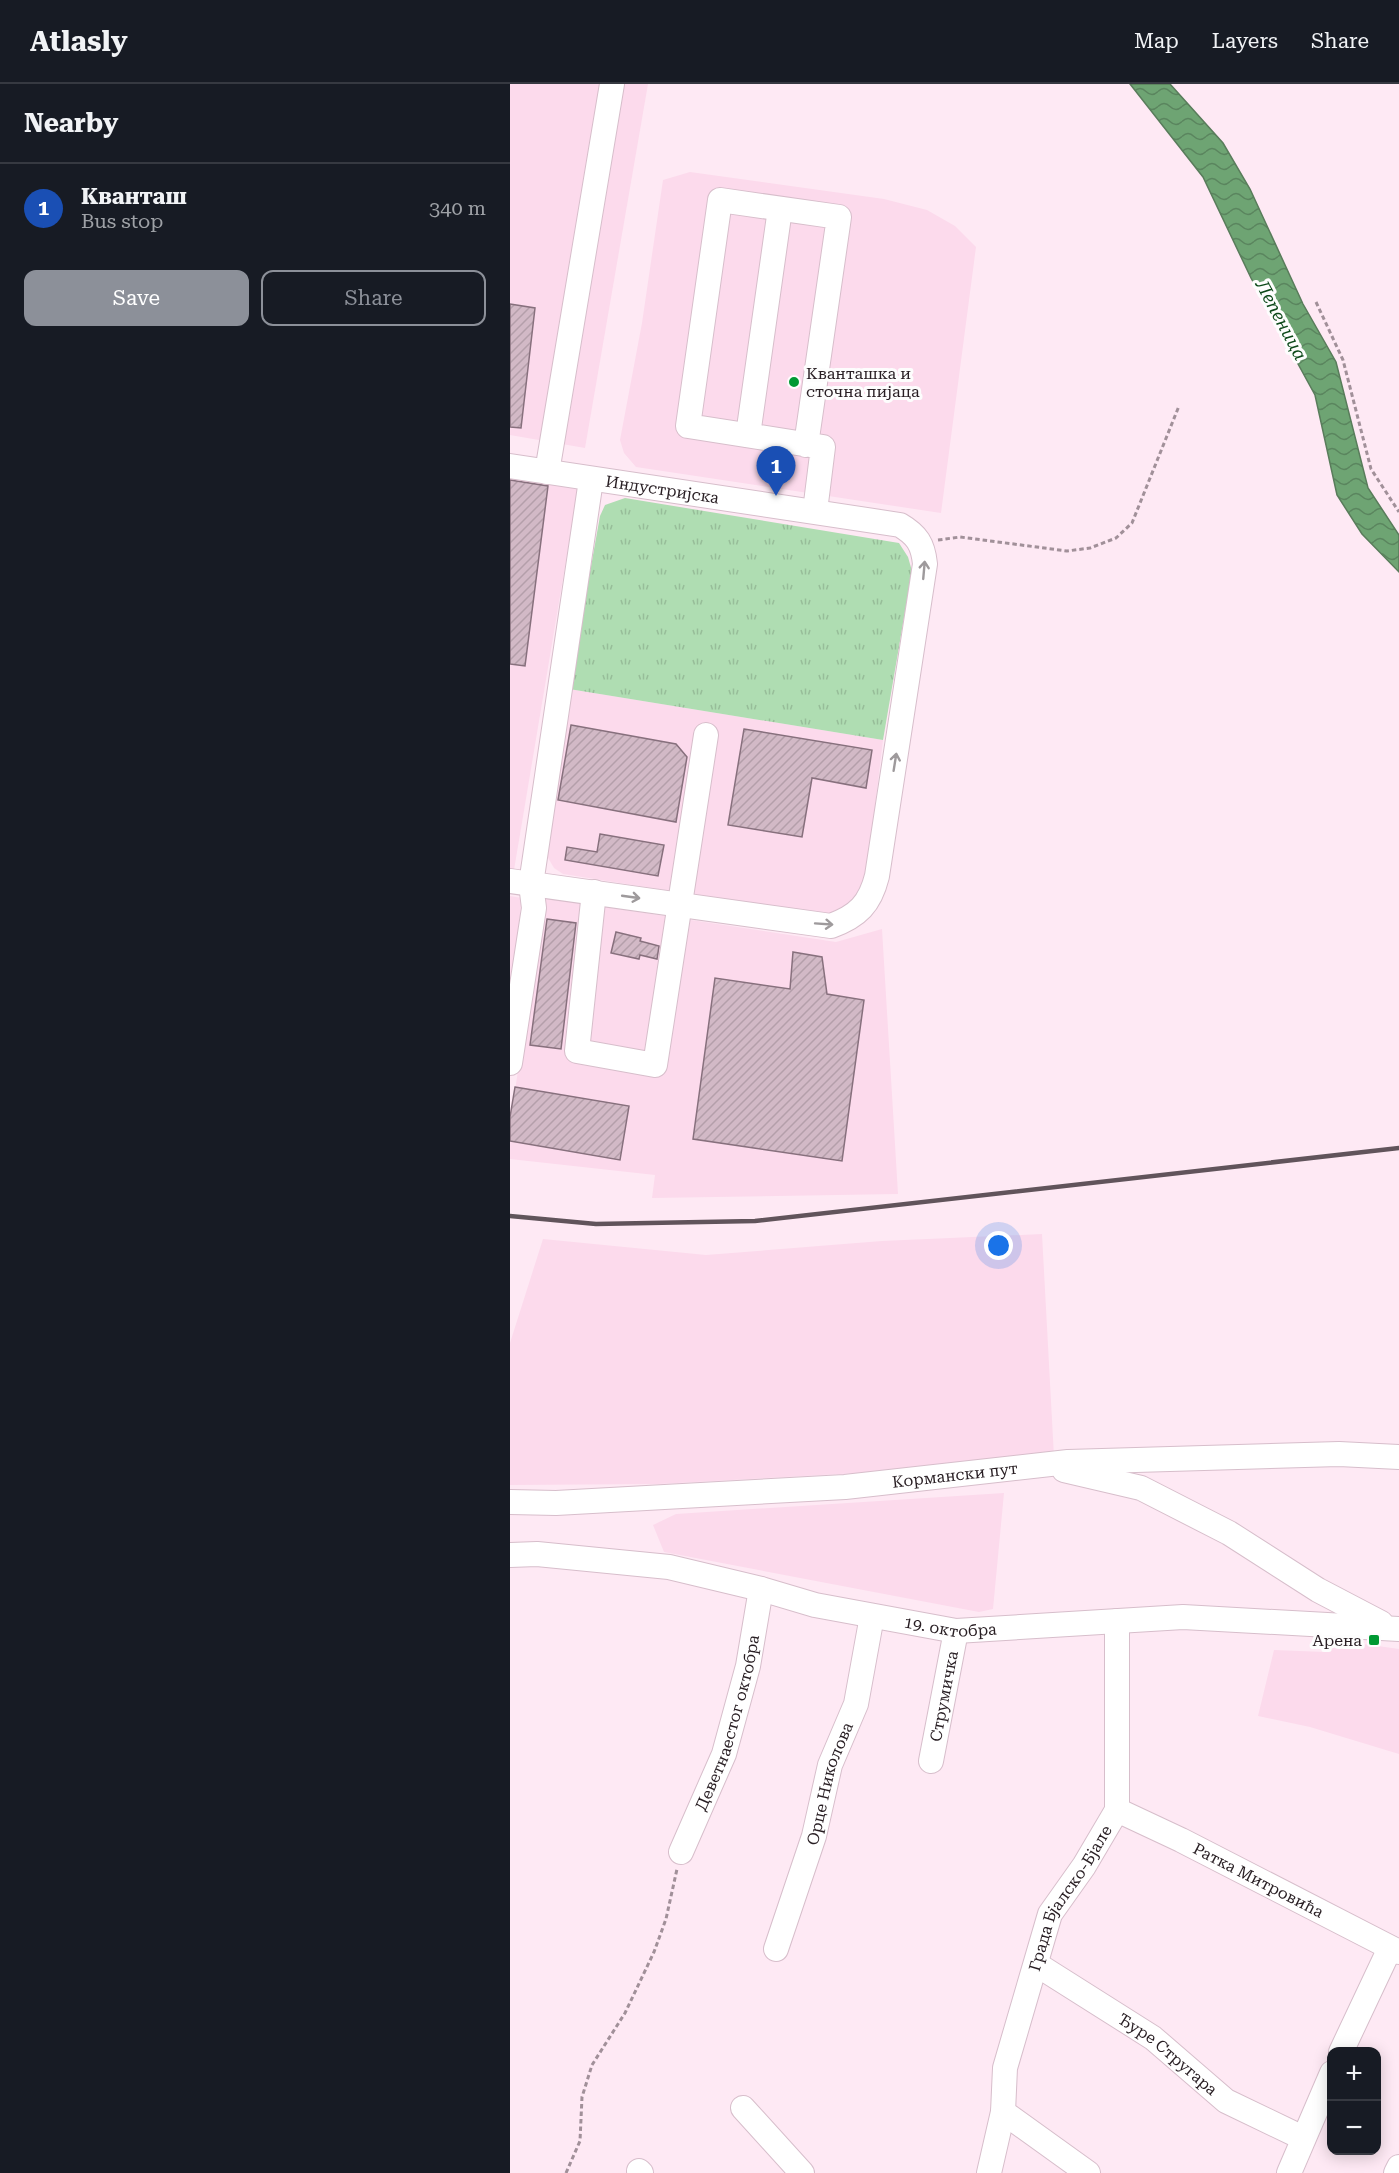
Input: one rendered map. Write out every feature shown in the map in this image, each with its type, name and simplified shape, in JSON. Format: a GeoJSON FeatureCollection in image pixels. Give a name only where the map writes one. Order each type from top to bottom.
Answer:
{"type":"FeatureCollection","features":[{"type":"Feature","properties":{"kind":"street"},"geometry":{"type":"LineString","coordinates":[[547,472],[612,84]]}},
{"type":"Feature","properties":{"kind":"street"},"geometry":{"type":"LineString","coordinates":[[806,445],[839,218],[720,200],[688,426],[806,445],[823,447],[815,511]]}},
{"type":"Feature","properties":{"kind":"street"},"geometry":{"type":"LineString","coordinates":[[748,435],[780,209]]}},
{"type":"Feature","properties":{"kind":"street","name":"Индустријска"},"geometry":{"type":"LineString","coordinates":[[510,466],[900,525],[915,534],[923,548]]}},
{"type":"Feature","properties":{"kind":"street"},"geometry":{"type":"LineString","coordinates":[[510,1064],[534,908],[521,882],[591,480]]}},
{"type":"Feature","properties":{"kind":"street"},"geometry":{"type":"LineString","coordinates":[[521,882],[831,926],[856,915],[865,906],[873,892],[877,876],[925,564],[923,548]]}},
{"type":"Feature","properties":{"kind":"street"},"geometry":{"type":"LineString","coordinates":[[594,892],[577,1051],[655,1065],[682,904],[706,735]]}},
{"type":"Feature","properties":{"kind":"street","name":"Кормански пут"},"geometry":{"type":"LineString","coordinates":[[510,1502],[556,1503],[845,1487],[1068,1462],[1339,1454],[1399,1457]]}},
{"type":"Feature","properties":{"kind":"street"},"geometry":{"type":"LineString","coordinates":[[1041,1465],[1141,1488],[1229,1533],[1318,1590],[1395,1629]]}},
{"type":"Feature","properties":{"kind":"street","name":"19. октобра"},"geometry":{"type":"LineString","coordinates":[[510,1555],[537,1554],[669,1567],[761,1589],[815,1605],[956,1631],[1183,1617],[1395,1629]]}},
{"type":"Feature","properties":{"kind":"street","name":"Деветнаестог октобра"},"geometry":{"type":"LineString","coordinates":[[681,1852],[724,1754],[748,1666],[761,1589]]}},
{"type":"Feature","properties":{"kind":"street","name":"Орце Николова"},"geometry":{"type":"LineString","coordinates":[[776,1949],[814,1836],[830,1766],[856,1704],[872,1616]]}},
{"type":"Feature","properties":{"kind":"street","name":"Града Бјалско-Бјале"},"geometry":{"type":"LineString","coordinates":[[989,2173],[1003,2112],[1005,2068],[1050,1914],[1084,1866],[1117,1810],[1117,1621]]}},
{"type":"Feature","properties":{"kind":"street","name":"Струмичка"},"geometry":{"type":"LineString","coordinates":[[931,1761],[956,1631]]}},
{"type":"Feature","properties":{"kind":"street","name":"Ратка Митровића"},"geometry":{"type":"LineString","coordinates":[[1117,1810],[1395,1950]]}},
{"type":"Feature","properties":{"kind":"street"},"geometry":{"type":"LineString","coordinates":[[1344,2047],[1395,1950]]}},
{"type":"Feature","properties":{"kind":"street","name":"Ђуре Стругара"},"geometry":{"type":"LineString","coordinates":[[1036,1964],[1153,2038],[1226,2101],[1303,2138]]}},
{"type":"Feature","properties":{"kind":"street"},"geometry":{"type":"LineString","coordinates":[[1289,2173],[1327,2084]]}},
{"type":"Feature","properties":{"kind":"street"},"geometry":{"type":"LineString","coordinates":[[743,2108],[802,2173]]}},
{"type":"Feature","properties":{"kind":"street"},"geometry":{"type":"LineString","coordinates":[[1003,2112],[1088,2173]]}},
{"type":"Feature","properties":{"kind":"street"},"geometry":{"type":"LineString","coordinates":[[1396,2173],[1399,2168]]}},
{"type":"Feature","properties":{"kind":"path"},"geometry":{"type":"LineString","coordinates":[[1316,302],[1343,360],[1371,469],[1399,512]]}},
{"type":"Feature","properties":{"kind":"path"},"geometry":{"type":"LineString","coordinates":[[923,548],[937,540],[952,537],[1067,551],[1090,548],[1116,538],[1132,523],[1179,406]]}},
{"type":"Feature","properties":{"kind":"path"},"geometry":{"type":"LineString","coordinates":[[566,2173],[580,2141],[582,2097],[592,2065],[625,2013],[654,1952],[666,1919],[681,1852]]}},
{"type":"Feature","properties":{"kind":"shaded area"},"geometry":{"type":"Polygon","coordinates":[[[510,84],[648,84],[585,448],[510,435],[510,84]]]}},
{"type":"Feature","properties":{"kind":"shaded area","name":"Кванташка и сточна пијаца"},"geometry":{"type":"Polygon","coordinates":[[[690,172],[884,199],[927,210],[955,226],[976,247],[941,513],[636,467],[624,453],[620,440],[642,323],[663,180],[690,172]]]}},
{"type":"Feature","properties":{"kind":"shaded area"},"geometry":{"type":"Polygon","coordinates":[[[510,472],[579,483],[514,870],[510,869],[510,472]]]}},
{"type":"Feature","properties":{"kind":"shaded area"},"geometry":{"type":"Polygon","coordinates":[[[569,689],[883,740],[866,882],[858,894],[849,905],[834,913],[817,914],[563,874],[554,868],[544,851],[569,689]]]}},
{"type":"Feature","properties":{"kind":"shaded area"},"geometry":{"type":"Polygon","coordinates":[[[510,896],[522,898],[510,1000],[510,896]]]}},
{"type":"Feature","properties":{"kind":"shaded area"},"geometry":{"type":"Polygon","coordinates":[[[545,898],[836,942],[882,929],[898,1194],[652,1198],[655,1175],[510,1159],[510,1122],[545,898]]]}},
{"type":"Feature","properties":{"kind":"shaded area"},"geometry":{"type":"Polygon","coordinates":[[[1042,1234],[1054,1457],[858,1473],[659,1484],[510,1485],[510,1343],[543,1239],[706,1255],[882,1241],[1042,1234]]]}},
{"type":"Feature","properties":{"kind":"shaded area"},"geometry":{"type":"Polygon","coordinates":[[[1004,1493],[993,1609],[979,1612],[664,1552],[653,1525],[676,1514],[1004,1493]]]}},
{"type":"Feature","properties":{"kind":"shaded area"},"geometry":{"type":"Polygon","coordinates":[[[1328,1639],[1399,1649],[1399,1754],[1310,1727],[1258,1716],[1274,1650],[1325,1652],[1328,1639]]]}},
{"type":"Feature","properties":{"kind":"green space"},"geometry":{"type":"Polygon","coordinates":[[[625,498],[899,543],[908,557],[912,571],[883,740],[569,689],[600,516],[605,505],[625,498]]]}},
{"type":"Feature","properties":{"kind":"water","name":"Лепеница"},"geometry":{"type":"Polygon","coordinates":[[[1130,84],[1170,84],[1223,143],[1250,189],[1303,304],[1336,362],[1368,488],[1399,535],[1399,572],[1362,534],[1337,495],[1315,395],[1251,278],[1203,177],[1130,84]]]}},
{"type":"Feature","properties":{"kind":"building"},"geometry":{"type":"Polygon","coordinates":[[[510,304],[535,308],[521,428],[510,427],[510,304]]]}},
{"type":"Feature","properties":{"kind":"building"},"geometry":{"type":"Polygon","coordinates":[[[510,480],[548,486],[525,666],[510,664],[510,480]]]}},
{"type":"Feature","properties":{"kind":"building"},"geometry":{"type":"Polygon","coordinates":[[[571,725],[676,744],[687,757],[676,822],[558,800],[571,725]]]}},
{"type":"Feature","properties":{"kind":"building"},"geometry":{"type":"Polygon","coordinates":[[[744,729],[872,750],[866,788],[812,778],[802,837],[728,825],[744,729]]]}},
{"type":"Feature","properties":{"kind":"building"},"geometry":{"type":"Polygon","coordinates":[[[600,834],[664,845],[658,876],[565,860],[567,847],[597,852],[600,834]]]}},
{"type":"Feature","properties":{"kind":"building"},"geometry":{"type":"Polygon","coordinates":[[[547,919],[576,923],[561,1049],[530,1045],[547,919]]]}},
{"type":"Feature","properties":{"kind":"building"},"geometry":{"type":"Polygon","coordinates":[[[616,932],[641,938],[640,941],[659,946],[657,959],[640,955],[639,959],[611,953],[616,932]]]}},
{"type":"Feature","properties":{"kind":"building"},"geometry":{"type":"Polygon","coordinates":[[[793,952],[822,957],[827,994],[864,1000],[842,1161],[693,1139],[715,978],[790,989],[793,952]]]}},
{"type":"Feature","properties":{"kind":"building"},"geometry":{"type":"Polygon","coordinates":[[[515,1087],[629,1106],[620,1160],[510,1141],[510,1117],[515,1087]]]}},
{"type":"Feature","properties":{"kind":"railway"},"geometry":{"type":"LineString","coordinates":[[510,1216],[596,1224],[755,1221],[1399,1148]]}},
{"type":"Feature","properties":{"kind":"place","name":"Кванташка и сточна пијаца"},"geometry":{"type":"Point","coordinates":[794,382]}},
{"type":"Feature","properties":{"kind":"place","name":"Кванташ"},"geometry":{"type":"Point","coordinates":[776,496]}},
{"type":"Feature","properties":{"kind":"place","name":"Арена"},"geometry":{"type":"Point","coordinates":[1374,1640]}}]}
